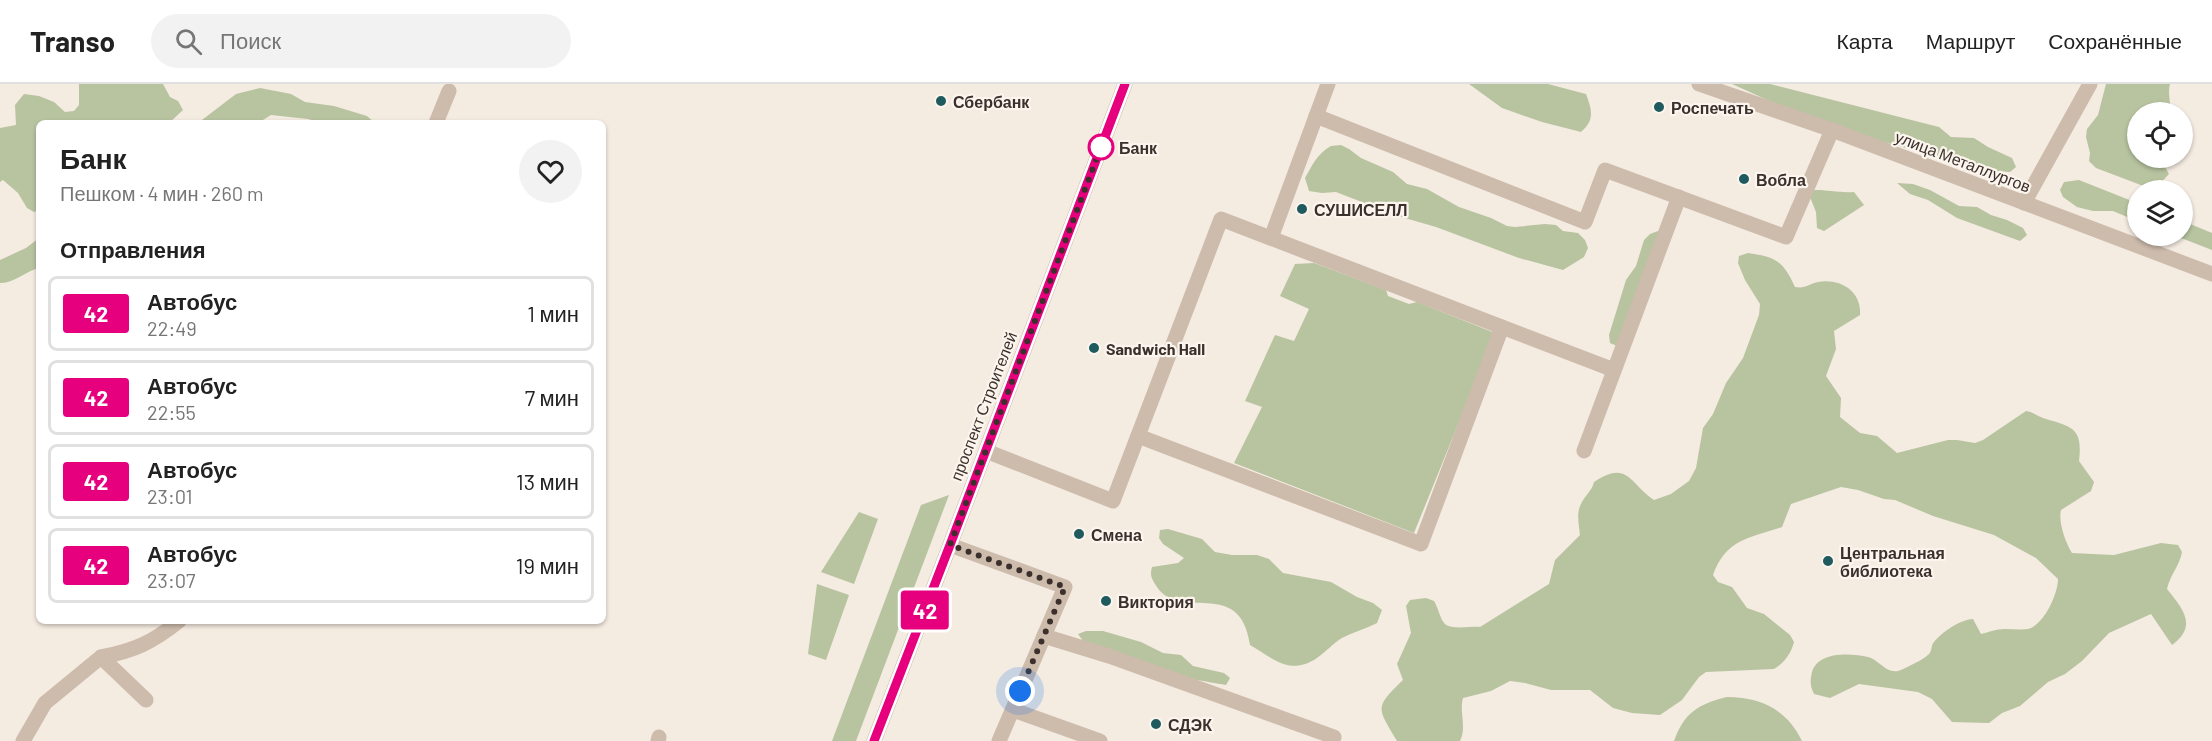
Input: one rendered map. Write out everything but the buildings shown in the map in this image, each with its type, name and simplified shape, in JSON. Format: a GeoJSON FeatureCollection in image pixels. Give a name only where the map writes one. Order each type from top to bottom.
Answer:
{"type":"FeatureCollection","features":[{"type":"Feature","properties":{"kind":"street","name":"проспект Строителей"},"geometry":{"type":"LineString","coordinates":[[874,741],[1125,84]]}},
{"type":"Feature","properties":{"kind":"street"},"geometry":{"type":"LineString","coordinates":[[1270,238],[1328,84]]}},
{"type":"Feature","properties":{"kind":"street","name":"улица Металлургов"},"geometry":{"type":"LineString","coordinates":[[1699,84],[1832,130],[2212,274]]}},
{"type":"Feature","properties":{"kind":"street"},"geometry":{"type":"LineString","coordinates":[[2024,203],[2090,84]]}},
{"type":"Feature","properties":{"kind":"street"},"geometry":{"type":"LineString","coordinates":[[437,120],[449,91]]}},
{"type":"Feature","properties":{"kind":"street"},"geometry":{"type":"LineString","coordinates":[[1316,116],[1585,222],[1605,170],[1786,237],[1832,130]]}},
{"type":"Feature","properties":{"kind":"street"},"geometry":{"type":"LineString","coordinates":[[1584,451],[1679,197]]}},
{"type":"Feature","properties":{"kind":"street"},"geometry":{"type":"LineString","coordinates":[[986,451],[1113,501],[1221,219],[1614,370]]}},
{"type":"Feature","properties":{"kind":"street"},"geometry":{"type":"LineString","coordinates":[[1138,436],[1421,544],[1502,327]]}},
{"type":"Feature","properties":{"kind":"street"},"geometry":{"type":"LineString","coordinates":[[950,545],[1065,587],[999,741]]}},
{"type":"Feature","properties":{"kind":"street"},"geometry":{"type":"LineString","coordinates":[[23,741],[45,703],[101,657],[128,652],[151,642],[175,624]]}},
{"type":"Feature","properties":{"kind":"street"},"geometry":{"type":"LineString","coordinates":[[1044,636],[1109,656],[1334,737],[1332,741]]}},
{"type":"Feature","properties":{"kind":"street"},"geometry":{"type":"LineString","coordinates":[[101,657],[146,700]]}},
{"type":"Feature","properties":{"kind":"street"},"geometry":{"type":"LineString","coordinates":[[1013,710],[1100,741]]}},
{"type":"Feature","properties":{"kind":"green space"},"geometry":{"type":"Polygon","coordinates":[[[79,84],[163,84],[170,97],[178,101],[183,110],[172,120],[36,120],[36,211],[34,212],[27,208],[18,193],[3,180],[0,182],[0,128],[16,125],[15,105],[24,94],[39,96],[54,102],[65,112],[74,111],[79,105],[79,84]]]}},
{"type":"Feature","properties":{"kind":"green space"},"geometry":{"type":"Polygon","coordinates":[[[1469,84],[1548,84],[1586,94],[1591,110],[1589,123],[1581,132],[1542,122],[1502,108],[1469,84]]]}},
{"type":"Feature","properties":{"kind":"green space"},"geometry":{"type":"Polygon","coordinates":[[[1732,84],[1770,84],[1939,127],[1951,137],[1974,138],[2012,158],[2016,167],[2010,172],[1994,171],[1868,138],[1785,108],[1732,84]]]}},
{"type":"Feature","properties":{"kind":"green space"},"geometry":{"type":"Polygon","coordinates":[[[2106,84],[2170,84],[2170,102],[2127,102],[2127,168],[2166,168],[2169,174],[2163,180],[2128,180],[2096,168],[2089,161],[2090,153],[2086,137],[2087,129],[2098,115],[2106,84]]]}},
{"type":"Feature","properties":{"kind":"green space"},"geometry":{"type":"Polygon","coordinates":[[[260,88],[291,94],[305,102],[334,106],[367,116],[372,120],[312,120],[271,115],[263,120],[202,120],[236,94],[260,88]]]}},
{"type":"Feature","properties":{"kind":"green space"},"geometry":{"type":"Polygon","coordinates":[[[1341,145],[1361,158],[1393,172],[1407,184],[1427,189],[1459,207],[1507,226],[1556,225],[1563,231],[1578,233],[1585,240],[1588,248],[1584,257],[1563,270],[1519,258],[1336,192],[1309,191],[1305,178],[1319,156],[1331,146],[1341,145]]]}},
{"type":"Feature","properties":{"kind":"green space"},"geometry":{"type":"Polygon","coordinates":[[[2079,180],[2127,199],[2127,217],[2113,211],[2093,211],[2077,207],[2063,197],[2060,190],[2064,182],[2079,180]]]}},
{"type":"Feature","properties":{"kind":"green space"},"geometry":{"type":"Polygon","coordinates":[[[1897,183],[1913,184],[1930,190],[1959,206],[1977,207],[2023,228],[2027,235],[2020,241],[1957,218],[1928,200],[1910,194],[1897,183]]]}},
{"type":"Feature","properties":{"kind":"green space"},"geometry":{"type":"Polygon","coordinates":[[[1814,190],[1854,192],[1864,205],[1824,231],[1817,228],[1816,212],[1810,197],[1814,190]]]}},
{"type":"Feature","properties":{"kind":"green space"},"geometry":{"type":"Polygon","coordinates":[[[2193,225],[2212,233],[2212,250],[2193,243],[2193,225]]]}},
{"type":"Feature","properties":{"kind":"green space"},"geometry":{"type":"Polygon","coordinates":[[[1658,231],[1662,237],[1617,346],[1610,343],[1609,335],[1626,280],[1636,266],[1644,240],[1650,234],[1658,231]]]}},
{"type":"Feature","properties":{"kind":"green space"},"geometry":{"type":"Polygon","coordinates":[[[36,240],[36,269],[10,282],[0,283],[0,260],[26,248],[36,240]]]}},
{"type":"Feature","properties":{"kind":"green space"},"geometry":{"type":"Polygon","coordinates":[[[1748,253],[1765,256],[1777,262],[1787,271],[1795,287],[1804,287],[1818,282],[1834,282],[1848,288],[1857,299],[1860,315],[1834,331],[1836,349],[1826,376],[1841,398],[1840,417],[1860,433],[1877,436],[1897,453],[1948,440],[1975,443],[2026,411],[2073,430],[2079,441],[2079,461],[2094,482],[2091,491],[2061,510],[2061,526],[2069,548],[2072,553],[2114,555],[2161,543],[2178,545],[2182,552],[2181,557],[2167,589],[2185,617],[2186,624],[2180,638],[2172,645],[2151,614],[2109,633],[2082,661],[2065,674],[2048,682],[2020,706],[2002,713],[1989,723],[1952,722],[1932,699],[1918,692],[1859,684],[1830,698],[1814,694],[1811,683],[1812,672],[1815,665],[1828,657],[1844,654],[1868,657],[1896,671],[1926,656],[1938,638],[1963,621],[1973,619],[1981,634],[2004,629],[2028,629],[2045,615],[2053,600],[2058,579],[2036,558],[1994,535],[1933,516],[1895,500],[1841,487],[1791,504],[1782,527],[1749,538],[1732,547],[1718,563],[1713,575],[1718,582],[1732,587],[1747,608],[1764,614],[1790,635],[1794,642],[1791,650],[1784,661],[1774,669],[1706,672],[1699,677],[1682,700],[1660,715],[1632,713],[1613,708],[1590,690],[1551,690],[1510,681],[1491,691],[1463,698],[1463,730],[1460,741],[1397,741],[1385,721],[1382,708],[1387,697],[1403,680],[1397,664],[1411,633],[1406,606],[1410,600],[1426,598],[1434,601],[1443,622],[1448,626],[1480,627],[1549,584],[1555,560],[1580,535],[1579,508],[1594,482],[1614,473],[1622,473],[1654,500],[1671,494],[1689,481],[1696,468],[1703,428],[1713,414],[1726,383],[1743,358],[1759,315],[1760,304],[1745,280],[1738,263],[1739,256],[1748,253]]]}},
{"type":"Feature","properties":{"kind":"green space"},"geometry":{"type":"Polygon","coordinates":[[[1314,263],[1386,290],[1388,296],[1409,304],[1417,302],[1495,333],[1414,533],[1234,463],[1262,407],[1245,401],[1275,335],[1294,341],[1309,309],[1280,296],[1295,264],[1314,263]]]}},
{"type":"Feature","properties":{"kind":"green space"},"geometry":{"type":"Polygon","coordinates":[[[949,495],[856,741],[832,741],[921,505],[949,495]]]}},
{"type":"Feature","properties":{"kind":"green space"},"geometry":{"type":"Polygon","coordinates":[[[859,512],[878,519],[854,584],[821,572],[859,512]]]}},
{"type":"Feature","properties":{"kind":"green space"},"geometry":{"type":"Polygon","coordinates":[[[1168,529],[1202,539],[1215,552],[1257,555],[1269,559],[1283,573],[1331,582],[1373,603],[1382,610],[1377,623],[1342,638],[1320,656],[1307,663],[1299,666],[1282,664],[1250,645],[1244,624],[1234,611],[1222,605],[1178,601],[1165,595],[1155,584],[1151,576],[1152,567],[1178,563],[1184,558],[1163,544],[1159,538],[1160,530],[1168,529]]]}},
{"type":"Feature","properties":{"kind":"green space"},"geometry":{"type":"Polygon","coordinates":[[[817,584],[849,595],[826,660],[808,654],[817,584]]]}},
{"type":"Feature","properties":{"kind":"green space"},"geometry":{"type":"Polygon","coordinates":[[[1086,631],[1103,631],[1141,642],[1163,653],[1181,655],[1193,666],[1224,673],[1230,678],[1226,685],[1124,663],[1104,655],[1089,645],[1078,634],[1086,631]]]}},
{"type":"Feature","properties":{"kind":"green space"},"geometry":{"type":"Polygon","coordinates":[[[1727,697],[1751,700],[1772,707],[1789,721],[1802,741],[1674,741],[1682,723],[1693,711],[1727,697]]]}},
{"type":"Feature","properties":{"kind":"bus line","name":"42"},"geometry":{"type":"LineString","coordinates":[[874,741],[1125,84]]}},
{"type":"Feature","properties":{"kind":"place","name":"Сбербанк"},"geometry":{"type":"Point","coordinates":[941,101]}},
{"type":"Feature","properties":{"kind":"place","name":"Роспечать"},"geometry":{"type":"Point","coordinates":[1659,107]}},
{"type":"Feature","properties":{"kind":"place","name":"Банк"},"geometry":{"type":"Point","coordinates":[1101,147]}},
{"type":"Feature","properties":{"kind":"place","name":"Вобла"},"geometry":{"type":"Point","coordinates":[1744,179]}},
{"type":"Feature","properties":{"kind":"place","name":"СУШИСЕЛЛ"},"geometry":{"type":"Point","coordinates":[1302,209]}},
{"type":"Feature","properties":{"kind":"place","name":"Sandwich Hall"},"geometry":{"type":"Point","coordinates":[1094,348]}},
{"type":"Feature","properties":{"kind":"place","name":"Смена"},"geometry":{"type":"Point","coordinates":[1079,534]}},
{"type":"Feature","properties":{"kind":"place","name":"Центральная библиотека"},"geometry":{"type":"Point","coordinates":[1828,561]}},
{"type":"Feature","properties":{"kind":"place","name":"Виктория"},"geometry":{"type":"Point","coordinates":[1106,601]}},
{"type":"Feature","properties":{"kind":"place","name":"СДЭК"},"geometry":{"type":"Point","coordinates":[1156,724]}},
{"type":"Feature","properties":{"kind":"route"},"geometry":{"type":"LineString","coordinates":[[1020,691],[1065,587],[950,545],[1101,147]]}}]}
